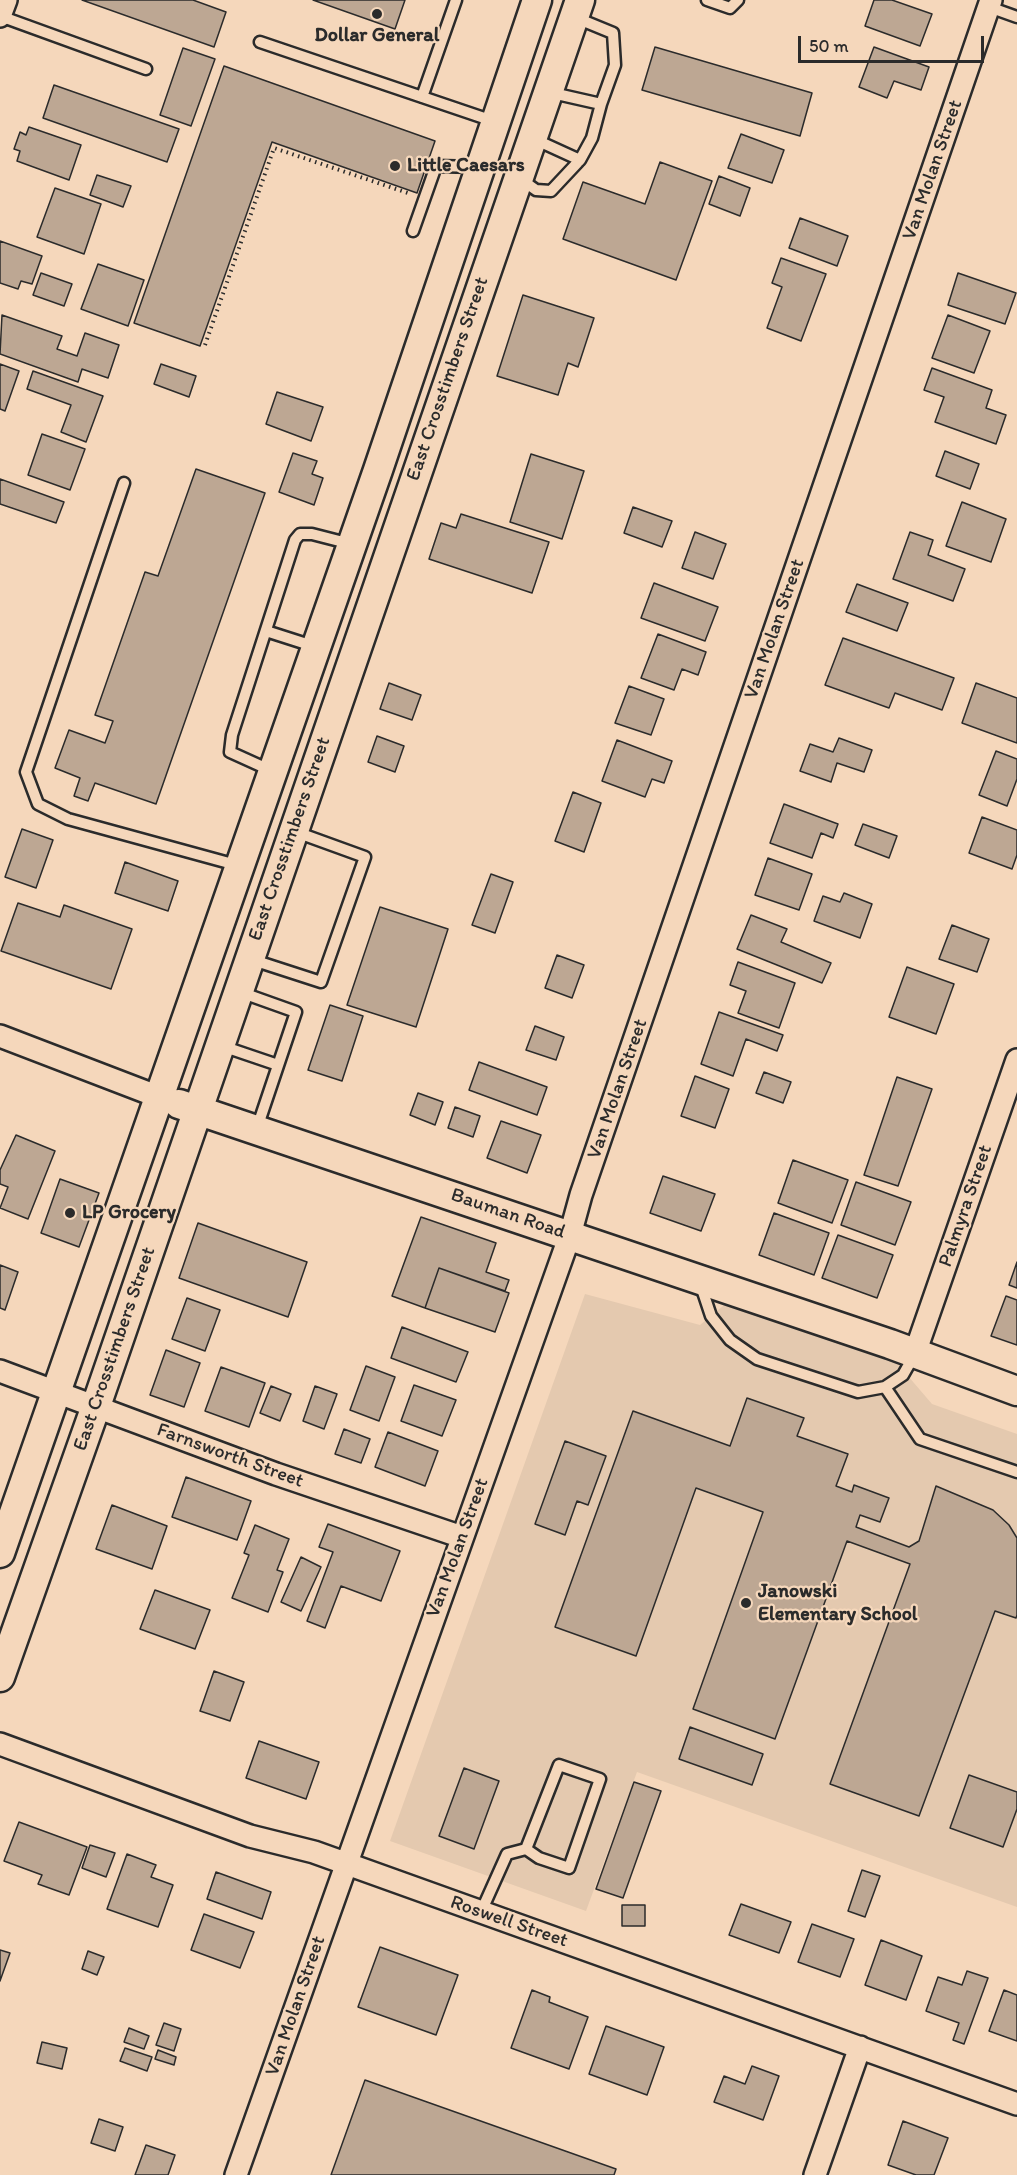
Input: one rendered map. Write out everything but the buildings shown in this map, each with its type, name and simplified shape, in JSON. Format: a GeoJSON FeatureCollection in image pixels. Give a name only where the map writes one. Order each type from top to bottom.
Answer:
{"type":"FeatureCollection","features":[{"type":"Feature","properties":{"kind":"main road","name":"East Crosstimbers Street"},"geometry":{"type":"LineString","coordinates":[[0,1553],[378,470],[537,0]]}},
{"type":"Feature","properties":{"kind":"main road","name":"East Crosstimbers Street"},"geometry":{"type":"LineString","coordinates":[[0,1677],[96,1407],[248,958],[577,9]]}},
{"type":"Feature","properties":{"kind":"main road"},"geometry":{"type":"LineString","coordinates":[[481,167],[518,177]]}},
{"type":"Feature","properties":{"kind":"main road"},"geometry":{"type":"LineString","coordinates":[[378,470],[412,485]]}},
{"type":"Feature","properties":{"kind":"main road"},"geometry":{"type":"LineString","coordinates":[[273,771],[309,783]]}},
{"type":"Feature","properties":{"kind":"main road","name":"Bauman Road"},"geometry":{"type":"LineString","coordinates":[[159,1097],[257,1128],[915,1353],[1017,1391]]}},
{"type":"Feature","properties":{"kind":"street"},"geometry":{"type":"LineString","coordinates":[[0,16],[6,0]]}},
{"type":"Feature","properties":{"kind":"street","name":"Van Molan Street"},"geometry":{"type":"LineString","coordinates":[[236,2175],[570,1235],[581,1195],[990,3]]}},
{"type":"Feature","properties":{"kind":"street","name":"Bauman Road"},"geometry":{"type":"LineString","coordinates":[[0,1036],[159,1097]]}},
{"type":"Feature","properties":{"kind":"street","name":"Palmyra Street"},"geometry":{"type":"LineString","coordinates":[[915,1353],[1017,1060]]}},
{"type":"Feature","properties":{"kind":"street","name":"Farnsworth Street"},"geometry":{"type":"LineString","coordinates":[[0,1371],[288,1478],[462,1537]]}},
{"type":"Feature","properties":{"kind":"street","name":"Roswell Street"},"geometry":{"type":"LineString","coordinates":[[0,1744],[250,1836],[314,1852],[1017,2104]]}},
{"type":"Feature","properties":{"kind":"street"},"geometry":{"type":"LineString","coordinates":[[815,2175],[860,2047]]}},
{"type":"Feature","properties":{"kind":"lane"},"geometry":{"type":"LineString","coordinates":[[422,97],[456,0]]}},
{"type":"Feature","properties":{"kind":"lane"},"geometry":{"type":"LineString","coordinates":[[706,0],[730,8],[738,0]]}},
{"type":"Feature","properties":{"kind":"lane"},"geometry":{"type":"LineString","coordinates":[[990,3],[1017,17]]}},
{"type":"Feature","properties":{"kind":"lane"},"geometry":{"type":"LineString","coordinates":[[518,177],[536,190],[551,191],[580,160],[592,138],[615,65],[613,33],[577,9]]}},
{"type":"Feature","properties":{"kind":"lane"},"geometry":{"type":"LineString","coordinates":[[0,16],[146,69]]}},
{"type":"Feature","properties":{"kind":"lane"},"geometry":{"type":"LineString","coordinates":[[260,42],[496,122]]}},
{"type":"Feature","properties":{"kind":"lane"},"geometry":{"type":"LineString","coordinates":[[548,92],[601,104]]}},
{"type":"Feature","properties":{"kind":"lane"},"geometry":{"type":"LineString","coordinates":[[532,138],[580,160]]}},
{"type":"Feature","properties":{"kind":"lane"},"geometry":{"type":"LineString","coordinates":[[413,231],[436,166],[481,167]]}},
{"type":"Feature","properties":{"kind":"lane"},"geometry":{"type":"LineString","coordinates":[[124,483],[26,772],[38,804],[68,819],[240,866]]}},
{"type":"Feature","properties":{"kind":"lane"},"geometry":{"type":"LineString","coordinates":[[273,771],[230,752],[232,735],[295,540],[300,534],[312,534],[352,544]]}},
{"type":"Feature","properties":{"kind":"lane"},"geometry":{"type":"LineString","coordinates":[[266,631],[316,647]]}},
{"type":"Feature","properties":{"kind":"lane"},"geometry":{"type":"LineString","coordinates":[[248,958],[321,982],[365,856],[292,831]]}},
{"type":"Feature","properties":{"kind":"lane"},"geometry":{"type":"LineString","coordinates":[[237,990],[296,1012],[257,1128]]}},
{"type":"Feature","properties":{"kind":"lane"},"geometry":{"type":"LineString","coordinates":[[219,1045],[278,1065]]}},
{"type":"Feature","properties":{"kind":"lane"},"geometry":{"type":"LineString","coordinates":[[699,1280],[711,1316],[730,1340],[757,1359],[858,1392],[885,1387],[903,1375],[915,1353]]}},
{"type":"Feature","properties":{"kind":"lane"},"geometry":{"type":"LineString","coordinates":[[885,1387],[920,1439],[1017,1472]]}},
{"type":"Feature","properties":{"kind":"lane"},"geometry":{"type":"LineString","coordinates":[[481,1912],[507,1854],[526,1849],[539,1858],[569,1868],[600,1779],[559,1765],[526,1849]]}},
{"type":"Feature","properties":{"kind":"path"},"geometry":{"type":"LineString","coordinates":[[205,345],[274,148],[424,199]]}},
{"type":"Feature","properties":{"kind":"shaded area","name":"Janowski Elementary School"},"geometry":{"type":"Polygon","coordinates":[[[585,1294],[700,1325],[729,1301],[890,1355],[932,1404],[1017,1434],[1017,1907],[637,1772],[586,1911],[390,1841],[585,1294]]]}},
{"type":"Feature","properties":{"kind":"place","name":"Dollar General"},"geometry":{"type":"Point","coordinates":[377,14]}},
{"type":"Feature","properties":{"kind":"place","name":"Little Caesars"},"geometry":{"type":"Point","coordinates":[395,166]}},
{"type":"Feature","properties":{"kind":"place","name":"LP Grocery"},"geometry":{"type":"Point","coordinates":[70,1213]}},
{"type":"Feature","properties":{"kind":"place","name":"Janowski Elementary School"},"geometry":{"type":"Point","coordinates":[746,1603]}}]}
